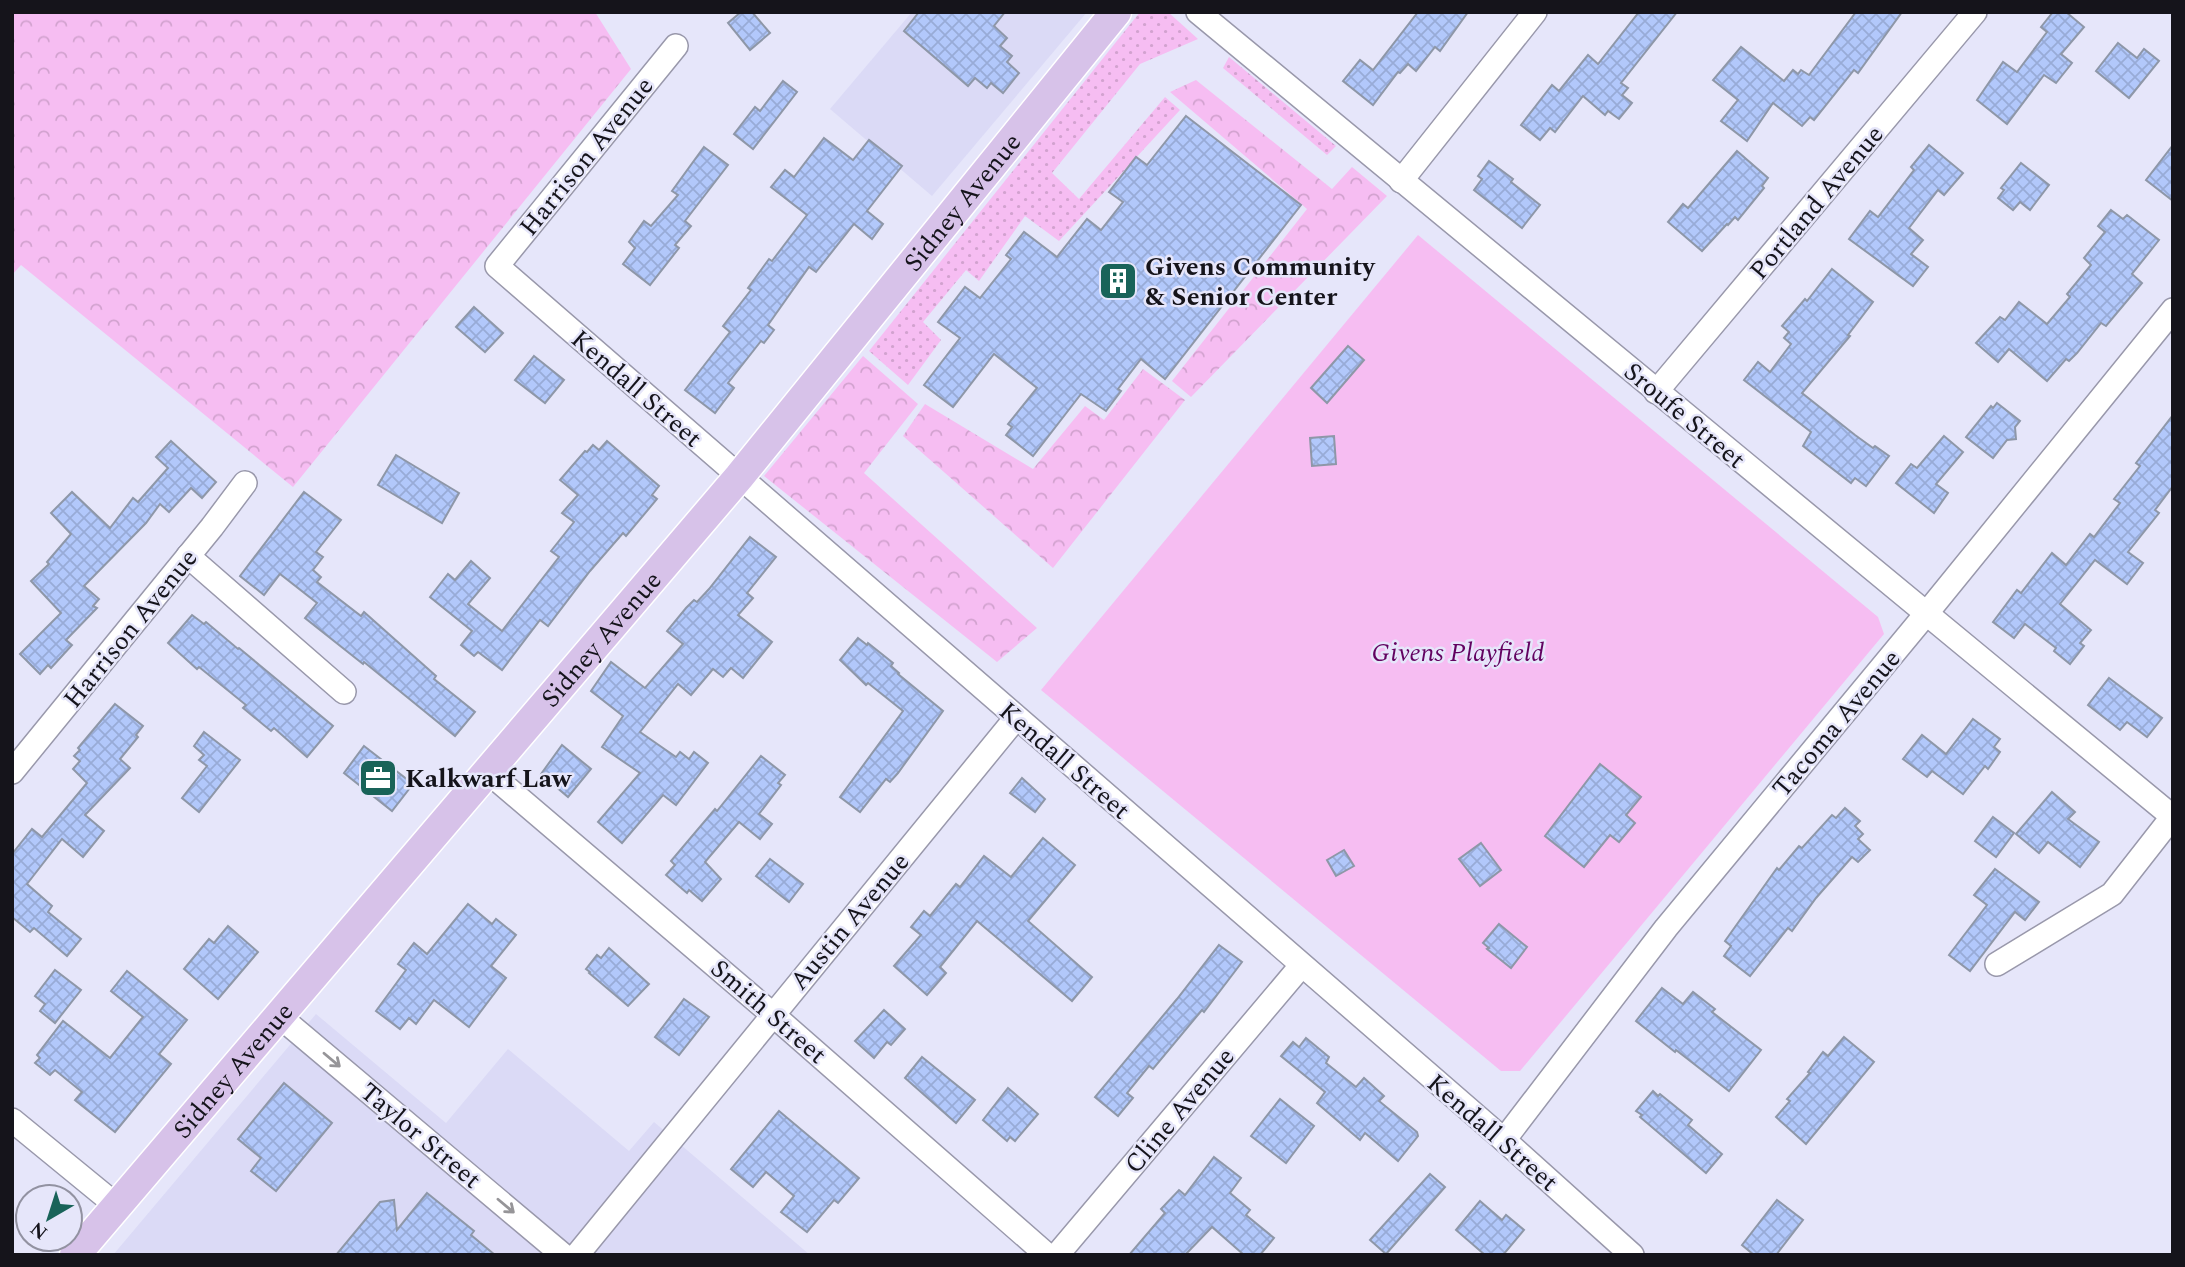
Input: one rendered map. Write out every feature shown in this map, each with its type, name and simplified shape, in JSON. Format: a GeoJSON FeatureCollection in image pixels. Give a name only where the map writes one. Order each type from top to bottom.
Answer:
{"type":"FeatureCollection","features":[{"type":"Feature","properties":{"kind":"main road","name":"Sidney Avenue"},"geometry":{"type":"LineString","coordinates":[[75,1255],[739,477],[1116,12]]}},
{"type":"Feature","properties":{"kind":"street","name":"Sroufe Street"},"geometry":{"type":"LineString","coordinates":[[1198,12],[2172,817]]}},
{"type":"Feature","properties":{"kind":"street"},"geometry":{"type":"LineString","coordinates":[[1401,181],[1535,12]]}},
{"type":"Feature","properties":{"kind":"street","name":"Portland Avenue"},"geometry":{"type":"LineString","coordinates":[[1656,392],[1975,12]]}},
{"type":"Feature","properties":{"kind":"street","name":"Harrison Avenue"},"geometry":{"type":"LineString","coordinates":[[497,266],[676,46]]}},
{"type":"Feature","properties":{"kind":"street","name":"Kendall Street"},"geometry":{"type":"LineString","coordinates":[[497,266],[1504,1140],[1632,1255]]}},
{"type":"Feature","properties":{"kind":"street","name":"Tacoma Avenue"},"geometry":{"type":"LineString","coordinates":[[1504,1140],[1666,928],[2173,310]]}},
{"type":"Feature","properties":{"kind":"street","name":"Harrison Avenue"},"geometry":{"type":"LineString","coordinates":[[15,763],[188,556],[245,483]]}},
{"type":"Feature","properties":{"kind":"street"},"geometry":{"type":"LineString","coordinates":[[188,556],[344,692]]}},
{"type":"Feature","properties":{"kind":"street","name":"Austin Avenue"},"geometry":{"type":"LineString","coordinates":[[577,1255],[1016,718]]}},
{"type":"Feature","properties":{"kind":"street","name":"Smith Street"},"geometry":{"type":"LineString","coordinates":[[487,771],[772,1014],[1047,1255]]}},
{"type":"Feature","properties":{"kind":"street"},"geometry":{"type":"LineString","coordinates":[[1997,964],[2112,894],[2172,817]]}},
{"type":"Feature","properties":{"kind":"street","name":"Cline Avenue"},"geometry":{"type":"LineString","coordinates":[[1058,1255],[1301,966]]}},
{"type":"Feature","properties":{"kind":"street","name":"Taylor Street"},"geometry":{"type":"LineString","coordinates":[[279,1016],[563,1255]]}},
{"type":"Feature","properties":{"kind":"street"},"geometry":{"type":"LineString","coordinates":[[12,1120],[117,1206]]}},
{"type":"Feature","properties":{"kind":"shaded area"},"geometry":{"type":"Polygon","coordinates":[[[912,12],[1087,12],[932,196],[830,109],[912,12]]]}},
{"type":"Feature","properties":{"kind":"shaded area"},"geometry":{"type":"Polygon","coordinates":[[[316,1014],[446,1123],[508,1049],[629,1151],[654,1122],[810,1255],[113,1255],[316,1014]]]}},
{"type":"Feature","properties":{"kind":"green space"},"geometry":{"type":"Polygon","coordinates":[[[12,12],[595,12],[631,69],[293,487],[21,265],[12,275],[12,12]]]}},
{"type":"Feature","properties":{"kind":"green space"},"geometry":{"type":"Polygon","coordinates":[[[1140,12],[1168,12],[1198,39],[1140,64],[1052,173],[1079,199],[1165,97],[1180,110],[1059,241],[1025,216],[979,281],[966,270],[923,322],[941,340],[908,385],[869,351],[1140,12]]]}},
{"type":"Feature","properties":{"kind":"green space"},"geometry":{"type":"Polygon","coordinates":[[[1229,57],[1336,146],[1327,155],[1223,68],[1229,57]]]}},
{"type":"Feature","properties":{"kind":"green space"},"geometry":{"type":"Polygon","coordinates":[[[1196,80],[1332,189],[1352,167],[1387,196],[1191,397],[1172,381],[1307,209],[1170,92],[1196,80]]]}},
{"type":"Feature","properties":{"kind":"green space","name":"Givens Playfield"},"geometry":{"type":"Polygon","coordinates":[[[1418,235],[1878,617],[1884,634],[1520,1071],[1501,1071],[1041,690],[1418,235]]]}},
{"type":"Feature","properties":{"kind":"green space"},"geometry":{"type":"Polygon","coordinates":[[[863,356],[918,404],[864,473],[1037,628],[997,662],[764,476],[863,356]]]}},
{"type":"Feature","properties":{"kind":"green space"},"geometry":{"type":"Polygon","coordinates":[[[1143,369],[1185,400],[1053,568],[903,436],[925,404],[1033,469],[1085,406],[1104,420],[1143,369]]]}},
{"type":"Feature","properties":{"kind":"building"},"geometry":{"type":"Polygon","coordinates":[[[741,12],[752,12],[770,33],[750,50],[728,23],[741,12]]]}},
{"type":"Feature","properties":{"kind":"building"},"geometry":{"type":"Polygon","coordinates":[[[919,12],[1005,12],[994,26],[1007,38],[1000,46],[1012,56],[1007,62],[1019,73],[1003,93],[991,83],[987,88],[975,78],[968,86],[904,31],[919,12]]]}},
{"type":"Feature","properties":{"kind":"building"},"geometry":{"type":"Polygon","coordinates":[[[1418,12],[1468,12],[1440,51],[1435,47],[1416,71],[1408,64],[1398,72],[1373,105],[1343,81],[1360,60],[1373,70],[1418,12]]]}},
{"type":"Feature","properties":{"kind":"building"},"geometry":{"type":"Polygon","coordinates":[[[1639,12],[1677,12],[1621,83],[1628,88],[1622,95],[1632,103],[1619,119],[1608,111],[1605,115],[1583,96],[1555,132],[1550,128],[1540,140],[1521,125],[1552,85],[1559,91],[1588,55],[1598,64],[1639,12]]]}},
{"type":"Feature","properties":{"kind":"building"},"geometry":{"type":"Polygon","coordinates":[[[1856,12],[1902,12],[1858,73],[1854,70],[1814,120],[1810,117],[1802,126],[1773,103],[1747,141],[1721,121],[1738,100],[1713,80],[1741,47],[1784,81],[1793,70],[1798,74],[1801,70],[1809,75],[1856,12]]]}},
{"type":"Feature","properties":{"kind":"building"},"geometry":{"type":"Polygon","coordinates":[[[2053,12],[2066,12],[2084,27],[2061,54],[2072,63],[2056,83],[2044,75],[2007,124],[1977,100],[2003,62],[2017,72],[2047,32],[2041,27],[2053,12]]]}},
{"type":"Feature","properties":{"kind":"building"},"geometry":{"type":"Polygon","coordinates":[[[2118,43],[2137,58],[2144,49],[2159,61],[2129,98],[2096,71],[2118,43]]]}},
{"type":"Feature","properties":{"kind":"building"},"geometry":{"type":"Polygon","coordinates":[[[783,81],[797,92],[753,149],[734,134],[755,107],[760,111],[783,81]]]}},
{"type":"Feature","properties":{"kind":"building","name":"Givens Community & Senior Center"},"geometry":{"type":"Polygon","coordinates":[[[1186,116],[1301,205],[1165,379],[1141,359],[1118,389],[1121,391],[1106,411],[1081,394],[1033,456],[1006,435],[1012,427],[1008,424],[1037,388],[994,354],[953,407],[924,385],[960,338],[938,322],[965,287],[980,298],[1011,259],[1006,255],[1024,232],[1057,257],[1087,219],[1101,230],[1123,202],[1109,192],[1136,157],[1147,165],[1186,116]]]}},
{"type":"Feature","properties":{"kind":"building"},"geometry":{"type":"Polygon","coordinates":[[[824,138],[853,160],[869,140],[902,166],[867,211],[883,224],[872,239],[854,224],[816,272],[809,267],[768,325],[774,330],[764,343],[761,341],[728,383],[734,388],[715,413],[685,390],[730,332],[723,326],[751,290],[748,288],[807,215],[771,187],[785,170],[794,177],[824,138]]]}},
{"type":"Feature","properties":{"kind":"building"},"geometry":{"type":"Polygon","coordinates":[[[1929,145],[1963,173],[1944,195],[1938,190],[1909,228],[1923,240],[1911,254],[1928,267],[1913,286],[1849,239],[1870,211],[1878,217],[1914,170],[1911,167],[1929,145]]]}},
{"type":"Feature","properties":{"kind":"building"},"geometry":{"type":"Polygon","coordinates":[[[2173,145],[2173,201],[2146,180],[2173,145]]]}},
{"type":"Feature","properties":{"kind":"building"},"geometry":{"type":"Polygon","coordinates":[[[704,147],[728,165],[685,221],[691,226],[675,245],[679,248],[650,285],[623,264],[635,248],[629,242],[644,221],[651,226],[678,195],[672,191],[704,147]]]}},
{"type":"Feature","properties":{"kind":"building"},"geometry":{"type":"Polygon","coordinates":[[[1737,151],[1768,178],[1762,186],[1764,188],[1738,220],[1735,217],[1702,251],[1668,222],[1683,204],[1688,208],[1737,151]]]}},
{"type":"Feature","properties":{"kind":"building"},"geometry":{"type":"Polygon","coordinates":[[[1489,161],[1540,205],[1522,228],[1474,190],[1482,179],[1478,176],[1489,161]]]}},
{"type":"Feature","properties":{"kind":"building"},"geometry":{"type":"Polygon","coordinates":[[[2021,163],[2049,185],[2030,210],[2020,202],[2013,210],[1998,198],[2004,190],[2001,188],[2021,163]]]}},
{"type":"Feature","properties":{"kind":"building"},"geometry":{"type":"Polygon","coordinates":[[[2111,210],[2123,219],[2127,215],[2159,240],[2132,274],[2142,283],[2106,326],[2101,323],[2077,353],[2069,361],[2066,359],[2047,381],[2009,349],[1998,362],[1976,343],[2000,317],[2005,320],[2019,302],[2047,324],[2070,297],[2067,294],[2091,265],[2084,258],[2105,232],[2098,226],[2111,210]]]}},
{"type":"Feature","properties":{"kind":"building"},"geometry":{"type":"Polygon","coordinates":[[[1832,269],[1873,302],[1848,335],[1850,336],[1802,393],[1855,435],[1889,456],[1866,486],[1855,478],[1851,483],[1803,446],[1811,432],[1744,380],[1758,362],[1770,372],[1791,344],[1784,338],[1789,332],[1782,326],[1805,299],[1807,301],[1832,269]]]}},
{"type":"Feature","properties":{"kind":"building"},"geometry":{"type":"Polygon","coordinates":[[[474,307],[503,333],[485,352],[456,327],[474,307]]]}},
{"type":"Feature","properties":{"kind":"building"},"geometry":{"type":"Polygon","coordinates":[[[1348,346],[1364,360],[1327,403],[1311,388],[1348,346]]]}},
{"type":"Feature","properties":{"kind":"building"},"geometry":{"type":"Polygon","coordinates":[[[534,356],[564,380],[545,403],[515,380],[534,356]]]}},
{"type":"Feature","properties":{"kind":"building"},"geometry":{"type":"Polygon","coordinates":[[[1997,403],[2020,421],[2015,427],[2016,439],[2007,440],[1993,458],[1966,437],[1991,406],[1993,408],[1997,403]]]}},
{"type":"Feature","properties":{"kind":"building"},"geometry":{"type":"Polygon","coordinates":[[[2173,415],[2173,486],[2155,510],[2159,513],[2128,552],[2143,563],[2127,584],[2095,560],[2060,604],[2091,630],[2080,643],[2084,646],[2070,664],[2054,651],[2056,648],[2025,624],[2014,638],[1993,622],[2017,590],[2021,593],[2052,553],[2066,565],[2090,534],[2094,537],[2120,503],[2114,499],[2140,466],[2136,463],[2173,415]]]}},
{"type":"Feature","properties":{"kind":"building"},"geometry":{"type":"Polygon","coordinates":[[[1334,436],[1336,464],[1312,466],[1310,438],[1334,436]]]}},
{"type":"Feature","properties":{"kind":"building"},"geometry":{"type":"Polygon","coordinates":[[[1944,436],[1963,452],[1936,484],[1948,493],[1934,513],[1896,483],[1911,464],[1917,468],[1944,436]]]}},
{"type":"Feature","properties":{"kind":"building"},"geometry":{"type":"Polygon","coordinates":[[[171,441],[216,482],[202,498],[191,488],[169,512],[160,504],[146,523],[84,586],[99,599],[93,606],[97,608],[66,640],[72,645],[51,668],[48,665],[40,674],[20,654],[61,613],[31,581],[49,564],[47,562],[71,534],[51,513],[72,492],[110,528],[133,498],[138,502],[168,468],[156,457],[171,441]]]}},
{"type":"Feature","properties":{"kind":"building"},"geometry":{"type":"Polygon","coordinates":[[[607,441],[659,486],[652,495],[657,499],[626,536],[623,533],[590,571],[548,626],[540,620],[502,670],[478,652],[474,656],[461,645],[472,631],[430,597],[448,574],[455,580],[471,561],[490,578],[468,604],[502,631],[559,557],[551,551],[574,522],[562,513],[578,495],[560,480],[585,451],[593,445],[599,450],[607,441]]]}},
{"type":"Feature","properties":{"kind":"building"},"geometry":{"type":"Polygon","coordinates":[[[396,455],[459,493],[442,523],[378,485],[396,455]]]}},
{"type":"Feature","properties":{"kind":"building"},"geometry":{"type":"Polygon","coordinates":[[[304,492],[341,520],[316,552],[323,557],[313,570],[321,577],[317,582],[361,616],[364,612],[436,676],[434,679],[475,712],[455,736],[305,618],[317,603],[280,574],[264,595],[240,576],[304,492]]]}},
{"type":"Feature","properties":{"kind":"building"},"geometry":{"type":"Polygon","coordinates":[[[750,537],[776,557],[747,593],[753,598],[738,615],[772,642],[743,678],[731,668],[723,677],[713,669],[691,695],[678,684],[640,732],[676,757],[680,752],[689,759],[694,752],[708,763],[676,805],[663,795],[622,843],[598,822],[640,773],[602,747],[623,716],[591,691],[611,662],[645,688],[683,644],[667,631],[694,600],[697,602],[709,589],[750,537]]]}},
{"type":"Feature","properties":{"kind":"building"},"geometry":{"type":"Polygon","coordinates":[[[192,615],[204,624],[206,622],[333,726],[307,757],[274,728],[271,731],[243,708],[246,705],[199,667],[197,669],[168,643],[192,615]]]}},
{"type":"Feature","properties":{"kind":"building"},"geometry":{"type":"Polygon","coordinates":[[[858,638],[893,663],[891,666],[898,674],[943,711],[898,773],[890,782],[886,779],[860,812],[840,797],[903,711],[868,683],[866,685],[840,660],[858,638]]]}},
{"type":"Feature","properties":{"kind":"building"},"geometry":{"type":"Polygon","coordinates":[[[2109,678],[2162,718],[2147,737],[2127,722],[2120,730],[2088,705],[2109,678]]]}},
{"type":"Feature","properties":{"kind":"building"},"geometry":{"type":"Polygon","coordinates":[[[115,704],[143,726],[136,735],[138,737],[120,759],[130,768],[85,815],[104,831],[83,857],[62,839],[27,884],[52,906],[48,912],[81,939],[67,956],[34,928],[30,932],[12,917],[12,854],[32,829],[42,837],[87,783],[73,769],[80,761],[74,756],[115,704]]]}},
{"type":"Feature","properties":{"kind":"building"},"geometry":{"type":"Polygon","coordinates":[[[1973,719],[2000,739],[1994,747],[2000,752],[1988,769],[1985,766],[1963,794],[1932,771],[1927,777],[1903,759],[1922,735],[1946,754],[1973,719]]]}},
{"type":"Feature","properties":{"kind":"building"},"geometry":{"type":"Polygon","coordinates":[[[204,732],[240,760],[199,812],[182,798],[207,766],[199,760],[204,755],[194,746],[204,732]]]}},
{"type":"Feature","properties":{"kind":"building"},"geometry":{"type":"Polygon","coordinates":[[[562,745],[591,769],[568,797],[541,774],[562,745]]]}},
{"type":"Feature","properties":{"kind":"building"},"geometry":{"type":"Polygon","coordinates":[[[364,746],[413,784],[392,811],[344,773],[364,746]]]}},
{"type":"Feature","properties":{"kind":"building"},"geometry":{"type":"Polygon","coordinates":[[[761,756],[785,775],[778,783],[781,785],[759,814],[772,824],[760,839],[739,822],[705,862],[721,879],[702,901],[689,890],[687,893],[666,875],[675,865],[671,861],[715,809],[717,811],[761,756]]]}},
{"type":"Feature","properties":{"kind":"building"},"geometry":{"type":"Polygon","coordinates":[[[1600,764],[1641,797],[1626,815],[1635,823],[1619,842],[1610,835],[1584,867],[1545,836],[1600,764]]]}},
{"type":"Feature","properties":{"kind":"building"},"geometry":{"type":"Polygon","coordinates":[[[1022,778],[1045,799],[1035,812],[1010,793],[1022,778]]]}},
{"type":"Feature","properties":{"kind":"building"},"geometry":{"type":"Polygon","coordinates":[[[2052,792],[2075,812],[2068,819],[2099,842],[2080,867],[2048,842],[2039,853],[2016,834],[2052,792]]]}},
{"type":"Feature","properties":{"kind":"building"},"geometry":{"type":"Polygon","coordinates":[[[1845,808],[1860,821],[1855,826],[1863,834],[1858,839],[1870,850],[1858,862],[1852,857],[1816,898],[1792,931],[1788,928],[1750,976],[1724,956],[1731,946],[1725,941],[1777,868],[1779,870],[1799,846],[1802,848],[1832,815],[1836,818],[1845,808]]]}},
{"type":"Feature","properties":{"kind":"building"},"geometry":{"type":"Polygon","coordinates":[[[1993,817],[2014,833],[1996,857],[1975,841],[1993,817]]]}},
{"type":"Feature","properties":{"kind":"building"},"geometry":{"type":"Polygon","coordinates":[[[1043,838],[1075,865],[1028,921],[1092,977],[1072,1001],[977,921],[940,967],[946,973],[927,995],[894,966],[921,935],[911,927],[924,911],[930,916],[956,884],[960,887],[984,856],[1011,877],[1043,838]]]}},
{"type":"Feature","properties":{"kind":"building"},"geometry":{"type":"Polygon","coordinates":[[[1481,843],[1501,870],[1480,886],[1459,859],[1481,843]]]}},
{"type":"Feature","properties":{"kind":"building"},"geometry":{"type":"Polygon","coordinates":[[[1344,850],[1354,866],[1336,876],[1327,860],[1344,850]]]}},
{"type":"Feature","properties":{"kind":"building"},"geometry":{"type":"Polygon","coordinates":[[[770,859],[803,884],[789,902],[756,876],[770,859]]]}},
{"type":"Feature","properties":{"kind":"building"},"geometry":{"type":"Polygon","coordinates":[[[1995,869],[2039,902],[2025,920],[2015,912],[1970,971],[1949,955],[1987,905],[1974,895],[1995,869]]]}},
{"type":"Feature","properties":{"kind":"building"},"geometry":{"type":"Polygon","coordinates":[[[468,904],[492,924],[496,919],[516,935],[491,966],[506,978],[469,1027],[434,1000],[416,1024],[409,1018],[400,1029],[376,1011],[406,970],[398,964],[414,943],[427,954],[468,904]]]}},
{"type":"Feature","properties":{"kind":"building"},"geometry":{"type":"Polygon","coordinates":[[[1499,924],[1527,947],[1511,968],[1483,943],[1499,924]]]}},
{"type":"Feature","properties":{"kind":"building"},"geometry":{"type":"Polygon","coordinates":[[[228,926],[258,952],[218,999],[184,969],[209,939],[214,943],[228,926]]]}},
{"type":"Feature","properties":{"kind":"building"},"geometry":{"type":"Polygon","coordinates":[[[1219,945],[1242,962],[1204,1012],[1202,1010],[1153,1069],[1149,1066],[1127,1093],[1133,1098],[1118,1116],[1095,1097],[1219,945]]]}},
{"type":"Feature","properties":{"kind":"building"},"geometry":{"type":"Polygon","coordinates":[[[609,948],[649,984],[628,1006],[586,969],[597,955],[601,958],[609,948]]]}},
{"type":"Feature","properties":{"kind":"building"},"geometry":{"type":"Polygon","coordinates":[[[55,970],[81,990],[55,1023],[40,1011],[45,1004],[35,996],[55,970]]]}},
{"type":"Feature","properties":{"kind":"building"},"geometry":{"type":"Polygon","coordinates":[[[127,971],[187,1020],[159,1054],[171,1064],[115,1132],[75,1100],[82,1092],[55,1070],[50,1075],[35,1063],[40,1058],[37,1055],[63,1021],[110,1058],[143,1017],[111,991],[127,971]]]}},
{"type":"Feature","properties":{"kind":"building"},"geometry":{"type":"Polygon","coordinates":[[[1662,988],[1683,1004],[1693,992],[1715,1009],[1712,1012],[1761,1050],[1729,1091],[1636,1021],[1662,988]]]}},
{"type":"Feature","properties":{"kind":"building"},"geometry":{"type":"Polygon","coordinates":[[[684,999],[709,1017],[679,1055],[655,1037],[684,999]]]}},
{"type":"Feature","properties":{"kind":"building"},"geometry":{"type":"Polygon","coordinates":[[[884,1010],[905,1029],[891,1045],[887,1042],[874,1058],[855,1041],[884,1010]]]}},
{"type":"Feature","properties":{"kind":"building"},"geometry":{"type":"Polygon","coordinates":[[[1844,1037],[1874,1062],[1806,1144],[1776,1117],[1823,1052],[1828,1056],[1844,1037]]]}},
{"type":"Feature","properties":{"kind":"building"},"geometry":{"type":"Polygon","coordinates":[[[1306,1038],[1329,1057],[1326,1063],[1356,1087],[1364,1078],[1384,1096],[1379,1101],[1417,1132],[1418,1136],[1398,1161],[1365,1133],[1360,1140],[1317,1103],[1325,1092],[1281,1056],[1293,1042],[1299,1047],[1306,1038]]]}},
{"type":"Feature","properties":{"kind":"building"},"geometry":{"type":"Polygon","coordinates":[[[922,1057],[975,1100],[956,1123],[905,1078],[922,1057]]]}},
{"type":"Feature","properties":{"kind":"building"},"geometry":{"type":"Polygon","coordinates":[[[284,1083],[332,1123],[276,1191],[251,1171],[261,1158],[238,1139],[284,1083]]]}},
{"type":"Feature","properties":{"kind":"building"},"geometry":{"type":"Polygon","coordinates":[[[1008,1088],[1038,1114],[1015,1141],[1010,1137],[1007,1141],[983,1120],[1008,1088]]]}},
{"type":"Feature","properties":{"kind":"building"},"geometry":{"type":"Polygon","coordinates":[[[1653,1091],[1692,1120],[1688,1125],[1722,1154],[1706,1173],[1636,1111],[1653,1091]]]}},
{"type":"Feature","properties":{"kind":"building"},"geometry":{"type":"Polygon","coordinates":[[[1280,1099],[1314,1126],[1286,1163],[1251,1136],[1280,1099]]]}},
{"type":"Feature","properties":{"kind":"building"},"geometry":{"type":"Polygon","coordinates":[[[779,1111],[859,1178],[838,1203],[834,1200],[807,1232],[781,1212],[794,1196],[766,1172],[753,1187],[731,1169],[779,1111]]]}},
{"type":"Feature","properties":{"kind":"building"},"geometry":{"type":"Polygon","coordinates":[[[1214,1157],[1241,1178],[1230,1193],[1250,1210],[1246,1215],[1274,1238],[1260,1255],[1244,1255],[1212,1227],[1185,1255],[1129,1255],[1165,1213],[1161,1209],[1179,1190],[1185,1195],[1214,1157]]]}},
{"type":"Feature","properties":{"kind":"building"},"geometry":{"type":"Polygon","coordinates":[[[1430,1174],[1445,1187],[1386,1254],[1370,1240],[1430,1174]]]}},
{"type":"Feature","properties":{"kind":"building"},"geometry":{"type":"Polygon","coordinates":[[[427,1193],[474,1231],[471,1235],[495,1255],[336,1255],[380,1202],[394,1200],[397,1230],[427,1193]]]}},
{"type":"Feature","properties":{"kind":"building"},"geometry":{"type":"Polygon","coordinates":[[[1777,1200],[1803,1220],[1776,1255],[1754,1255],[1742,1245],[1777,1200]]]}},
{"type":"Feature","properties":{"kind":"building"},"geometry":{"type":"Polygon","coordinates":[[[1480,1201],[1502,1220],[1506,1215],[1524,1230],[1503,1255],[1485,1255],[1456,1230],[1480,1201]]]}},
{"type":"Feature","properties":{"kind":"place","name":"Givens Community & Senior Center"},"geometry":{"type":"Point","coordinates":[1118,281]}},
{"type":"Feature","properties":{"kind":"place","name":"Kalkwarf Law"},"geometry":{"type":"Point","coordinates":[378,778]}}]}
